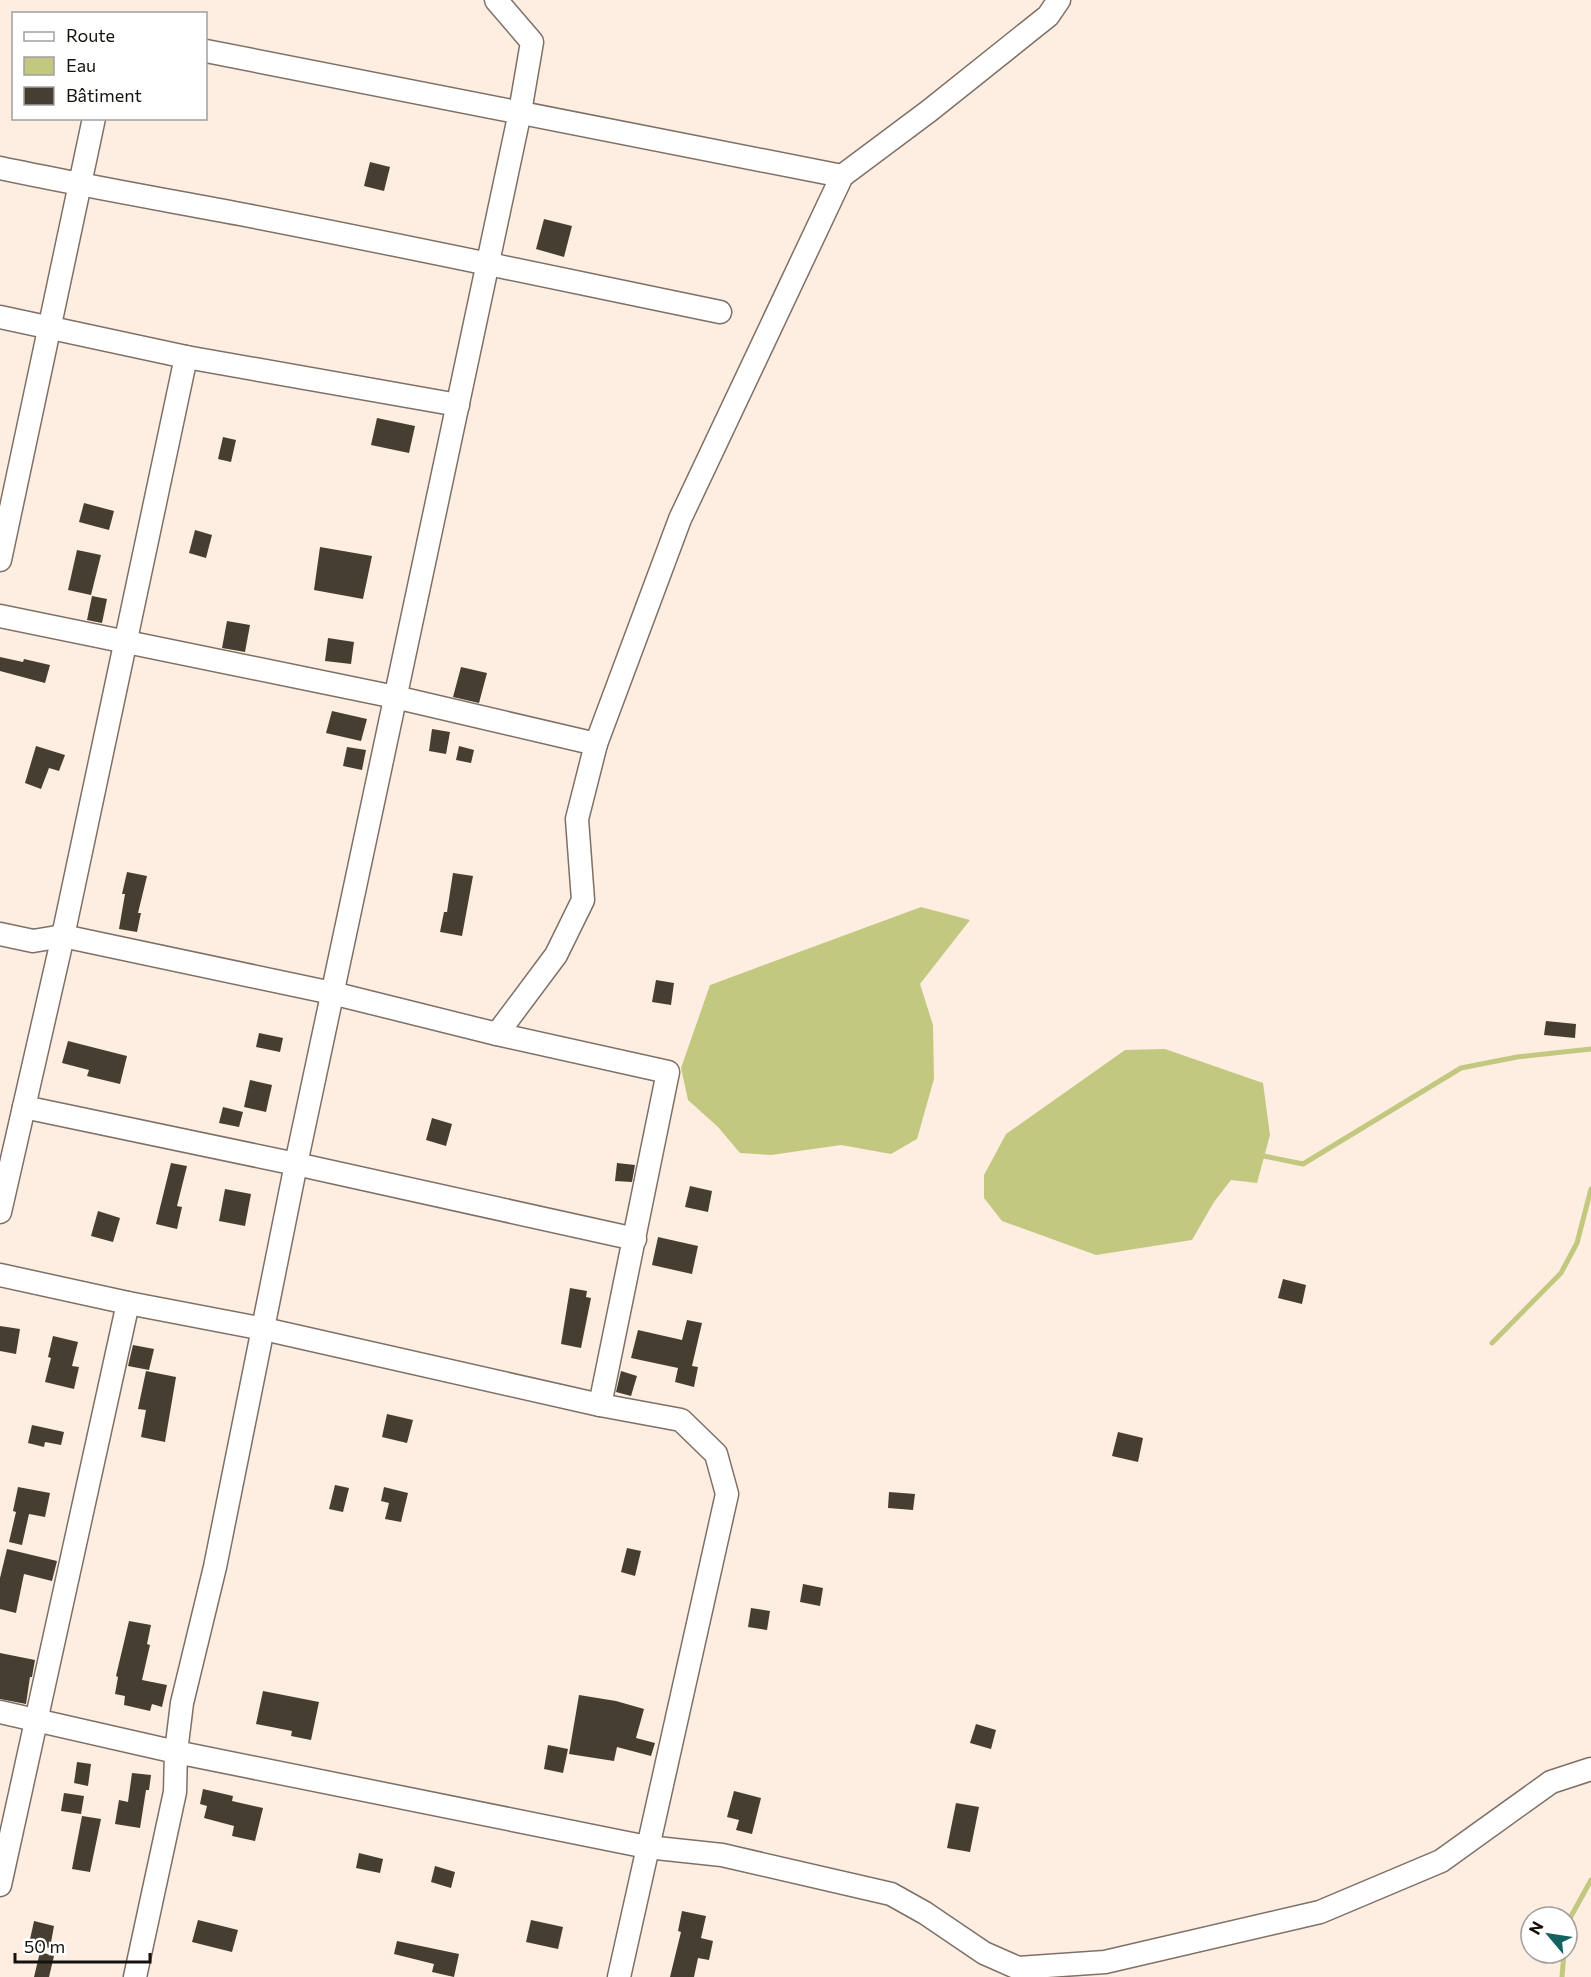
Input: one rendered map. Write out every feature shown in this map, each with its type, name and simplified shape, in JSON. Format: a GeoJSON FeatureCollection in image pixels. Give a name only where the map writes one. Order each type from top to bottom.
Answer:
{"type":"FeatureCollection","features":[{"type":"Feature","properties":{"kind":"street"},"geometry":{"type":"LineString","coordinates":[[135,1977],[175,1792],[176,1752],[182,1703],[215,1567],[296,1164],[520,112],[532,42],[496,0]]}},
{"type":"Feature","properties":{"kind":"street"},"geometry":{"type":"LineString","coordinates":[[497,1034],[556,955],[583,900],[577,819],[596,744],[680,519],[842,176],[929,111],[1047,16],[1059,0]]}},
{"type":"Feature","properties":{"kind":"street"},"geometry":{"type":"LineString","coordinates":[[207,51],[842,176]]}},
{"type":"Feature","properties":{"kind":"street"},"geometry":{"type":"LineString","coordinates":[[0,561],[94,120]]}},
{"type":"Feature","properties":{"kind":"street"},"geometry":{"type":"LineString","coordinates":[[0,168],[720,312]]}},
{"type":"Feature","properties":{"kind":"street"},"geometry":{"type":"LineString","coordinates":[[0,317],[186,357],[458,405]]}},
{"type":"Feature","properties":{"kind":"street"},"geometry":{"type":"LineString","coordinates":[[0,1212],[63,936],[186,357]]}},
{"type":"Feature","properties":{"kind":"street"},"geometry":{"type":"LineString","coordinates":[[0,616],[395,697],[596,744]]}},
{"type":"Feature","properties":{"kind":"street"},"geometry":{"type":"LineString","coordinates":[[0,934],[33,941],[63,936],[332,993],[497,1034],[669,1072],[600,1405]]}},
{"type":"Feature","properties":{"kind":"street"},"geometry":{"type":"LineString","coordinates":[[24,1107],[635,1239]]}},
{"type":"Feature","properties":{"kind":"street"},"geometry":{"type":"LineString","coordinates":[[0,1275],[264,1329],[600,1405],[681,1420],[716,1454],[727,1494],[619,1977]]}},
{"type":"Feature","properties":{"kind":"street"},"geometry":{"type":"LineString","coordinates":[[0,1885],[128,1303]]}},
{"type":"Feature","properties":{"kind":"street"},"geometry":{"type":"LineString","coordinates":[[0,1712],[176,1752],[647,1847],[722,1856],[891,1894],[925,1913],[984,1953],[1018,1968],[1105,1962],[1320,1912],[1440,1861],[1551,1782],[1591,1769]]}},
{"type":"Feature","properties":{"kind":"water"},"geometry":{"type":"Polygon","coordinates":[[[921,907],[970,920],[920,984],[933,1025],[934,1079],[917,1139],[891,1154],[841,1145],[771,1155],[740,1153],[718,1127],[688,1100],[681,1068],[710,985],[921,907]]]}},
{"type":"Feature","properties":{"kind":"water"},"geometry":{"type":"Polygon","coordinates":[[[1165,1049],[1263,1083],[1270,1135],[1257,1183],[1231,1180],[1214,1202],[1192,1240],[1096,1255],[1002,1221],[984,1198],[984,1175],[1006,1134],[1125,1050],[1165,1049]]]}},
{"type":"Feature","properties":{"kind":"building"},"geometry":{"type":"Polygon","coordinates":[[[370,162],[390,167],[384,191],[364,186],[370,162]]]}},
{"type":"Feature","properties":{"kind":"building"},"geometry":{"type":"Polygon","coordinates":[[[544,219],[572,226],[564,257],[536,249],[544,219]]]}},
{"type":"Feature","properties":{"kind":"building"},"geometry":{"type":"Polygon","coordinates":[[[377,418],[415,426],[409,453],[371,445],[377,418]]]}},
{"type":"Feature","properties":{"kind":"building"},"geometry":{"type":"Polygon","coordinates":[[[223,437],[236,440],[231,462],[218,459],[223,437]]]}},
{"type":"Feature","properties":{"kind":"building"},"geometry":{"type":"Polygon","coordinates":[[[84,503],[114,511],[109,530],[79,522],[84,503]]]}},
{"type":"Feature","properties":{"kind":"building"},"geometry":{"type":"Polygon","coordinates":[[[195,530],[212,535],[206,558],[189,553],[195,530]]]}},
{"type":"Feature","properties":{"kind":"building"},"geometry":{"type":"Polygon","coordinates":[[[320,547],[372,556],[363,599],[314,590],[320,547]]]}},
{"type":"Feature","properties":{"kind":"building"},"geometry":{"type":"Polygon","coordinates":[[[77,550],[101,555],[91,595],[68,590],[77,550]]]}},
{"type":"Feature","properties":{"kind":"building"},"geometry":{"type":"Polygon","coordinates":[[[92,596],[107,599],[102,623],[87,620],[92,596]]]}},
{"type":"Feature","properties":{"kind":"building"},"geometry":{"type":"Polygon","coordinates":[[[227,621],[250,625],[245,652],[222,648],[227,621]]]}},
{"type":"Feature","properties":{"kind":"building"},"geometry":{"type":"Polygon","coordinates":[[[328,638],[354,642],[351,664],[325,661],[328,638]]]}},
{"type":"Feature","properties":{"kind":"building"},"geometry":{"type":"Polygon","coordinates":[[[0,657],[23,662],[24,659],[50,665],[45,683],[0,671],[0,657]]]}},
{"type":"Feature","properties":{"kind":"building"},"geometry":{"type":"Polygon","coordinates":[[[461,667],[487,673],[479,703],[453,697],[461,667]]]}},
{"type":"Feature","properties":{"kind":"building"},"geometry":{"type":"Polygon","coordinates":[[[332,711],[367,719],[361,741],[326,733],[332,711]]]}},
{"type":"Feature","properties":{"kind":"building"},"geometry":{"type":"Polygon","coordinates":[[[432,729],[450,732],[446,754],[429,751],[432,729]]]}},
{"type":"Feature","properties":{"kind":"building"},"geometry":{"type":"Polygon","coordinates":[[[36,746],[65,755],[59,771],[49,768],[41,789],[25,783],[36,746]]]}},
{"type":"Feature","properties":{"kind":"building"},"geometry":{"type":"Polygon","coordinates":[[[459,746],[474,750],[471,763],[456,760],[459,746]]]}},
{"type":"Feature","properties":{"kind":"building"},"geometry":{"type":"Polygon","coordinates":[[[347,747],[366,750],[362,770],[343,766],[347,747]]]}},
{"type":"Feature","properties":{"kind":"building"},"geometry":{"type":"Polygon","coordinates":[[[127,872],[147,876],[138,913],[141,913],[137,932],[119,929],[125,894],[122,894],[127,872]]]}},
{"type":"Feature","properties":{"kind":"building"},"geometry":{"type":"Polygon","coordinates":[[[453,873],[473,876],[462,936],[440,932],[444,912],[447,912],[453,873]]]}},
{"type":"Feature","properties":{"kind":"building"},"geometry":{"type":"Polygon","coordinates":[[[656,980],[674,983],[671,1005],[652,1002],[656,980]]]}},
{"type":"Feature","properties":{"kind":"building"},"geometry":{"type":"Polygon","coordinates":[[[1546,1021],[1576,1024],[1575,1038],[1544,1035],[1546,1021]]]}},
{"type":"Feature","properties":{"kind":"building"},"geometry":{"type":"Polygon","coordinates":[[[259,1033],[283,1038],[280,1052],[256,1047],[259,1033]]]}},
{"type":"Feature","properties":{"kind":"building"},"geometry":{"type":"Polygon","coordinates":[[[68,1041],[127,1056],[120,1084],[87,1076],[89,1070],[62,1063],[68,1041]]]}},
{"type":"Feature","properties":{"kind":"building"},"geometry":{"type":"Polygon","coordinates":[[[250,1080],[272,1085],[266,1112],[244,1107],[250,1080]]]}},
{"type":"Feature","properties":{"kind":"building"},"geometry":{"type":"Polygon","coordinates":[[[223,1107],[243,1112],[239,1127],[219,1123],[223,1107]]]}},
{"type":"Feature","properties":{"kind":"building"},"geometry":{"type":"Polygon","coordinates":[[[432,1118],[452,1124],[446,1146],[426,1140],[432,1118]]]}},
{"type":"Feature","properties":{"kind":"building"},"geometry":{"type":"Polygon","coordinates":[[[171,1163],[187,1166],[177,1206],[182,1207],[177,1229],[156,1224],[171,1163]]]}},
{"type":"Feature","properties":{"kind":"building"},"geometry":{"type":"Polygon","coordinates":[[[617,1163],[635,1165],[632,1182],[615,1181],[617,1163]]]}},
{"type":"Feature","properties":{"kind":"building"},"geometry":{"type":"Polygon","coordinates":[[[690,1186],[712,1191],[708,1212],[685,1207],[690,1186]]]}},
{"type":"Feature","properties":{"kind":"building"},"geometry":{"type":"Polygon","coordinates":[[[225,1189],[251,1194],[245,1226],[219,1221],[225,1189]]]}},
{"type":"Feature","properties":{"kind":"building"},"geometry":{"type":"Polygon","coordinates":[[[98,1211],[120,1218],[113,1242],[91,1236],[98,1211]]]}},
{"type":"Feature","properties":{"kind":"building"},"geometry":{"type":"Polygon","coordinates":[[[658,1237],[698,1246],[692,1274],[652,1265],[658,1237]]]}},
{"type":"Feature","properties":{"kind":"building"},"geometry":{"type":"Polygon","coordinates":[[[1283,1279],[1306,1285],[1302,1304],[1278,1298],[1283,1279]]]}},
{"type":"Feature","properties":{"kind":"building"},"geometry":{"type":"Polygon","coordinates":[[[570,1288],[587,1291],[586,1297],[591,1298],[581,1348],[561,1344],[570,1288]]]}},
{"type":"Feature","properties":{"kind":"building"},"geometry":{"type":"Polygon","coordinates":[[[687,1320],[702,1323],[692,1366],[698,1367],[694,1387],[675,1382],[678,1368],[631,1358],[638,1330],[682,1340],[687,1320]]]}},
{"type":"Feature","properties":{"kind":"building"},"geometry":{"type":"Polygon","coordinates":[[[0,1326],[20,1329],[16,1354],[0,1351],[0,1326]]]}},
{"type":"Feature","properties":{"kind":"building"},"geometry":{"type":"Polygon","coordinates":[[[53,1336],[78,1342],[72,1366],[79,1367],[74,1389],[45,1382],[53,1336]]]}},
{"type":"Feature","properties":{"kind":"building"},"geometry":{"type":"Polygon","coordinates":[[[133,1345],[154,1349],[149,1370],[128,1366],[133,1345]]]}},
{"type":"Feature","properties":{"kind":"building"},"geometry":{"type":"Polygon","coordinates":[[[146,1371],[176,1377],[165,1442],[141,1437],[146,1410],[138,1409],[146,1371]]]}},
{"type":"Feature","properties":{"kind":"building"},"geometry":{"type":"Polygon","coordinates":[[[621,1371],[637,1376],[631,1396],[616,1392],[621,1371]]]}},
{"type":"Feature","properties":{"kind":"building"},"geometry":{"type":"Polygon","coordinates":[[[387,1414],[413,1420],[407,1443],[382,1437],[387,1414]]]}},
{"type":"Feature","properties":{"kind":"building"},"geometry":{"type":"Polygon","coordinates":[[[32,1425],[64,1432],[61,1445],[45,1442],[44,1447],[28,1443],[32,1425]]]}},
{"type":"Feature","properties":{"kind":"building"},"geometry":{"type":"Polygon","coordinates":[[[1118,1432],[1143,1438],[1138,1462],[1112,1456],[1118,1432]]]}},
{"type":"Feature","properties":{"kind":"building"},"geometry":{"type":"Polygon","coordinates":[[[335,1485],[349,1488],[343,1512],[329,1509],[335,1485]]]}},
{"type":"Feature","properties":{"kind":"building"},"geometry":{"type":"Polygon","coordinates":[[[18,1487],[50,1493],[45,1517],[29,1514],[22,1545],[9,1542],[16,1512],[13,1511],[18,1487]]]}},
{"type":"Feature","properties":{"kind":"building"},"geometry":{"type":"Polygon","coordinates":[[[384,1487],[408,1493],[401,1522],[385,1519],[389,1503],[381,1501],[384,1487]]]}},
{"type":"Feature","properties":{"kind":"building"},"geometry":{"type":"Polygon","coordinates":[[[889,1492],[915,1494],[913,1510],[888,1508],[889,1492]]]}},
{"type":"Feature","properties":{"kind":"building"},"geometry":{"type":"Polygon","coordinates":[[[627,1548],[641,1551],[635,1576],[621,1572],[627,1548]]]}},
{"type":"Feature","properties":{"kind":"building"},"geometry":{"type":"Polygon","coordinates":[[[7,1549],[57,1561],[52,1581],[24,1574],[16,1613],[0,1609],[0,1578],[7,1549]]]}},
{"type":"Feature","properties":{"kind":"building"},"geometry":{"type":"Polygon","coordinates":[[[803,1584],[823,1588],[820,1606],[800,1602],[803,1584]]]}},
{"type":"Feature","properties":{"kind":"building"},"geometry":{"type":"Polygon","coordinates":[[[751,1608],[770,1611],[767,1630],[748,1627],[751,1608]]]}},
{"type":"Feature","properties":{"kind":"building"},"geometry":{"type":"Polygon","coordinates":[[[129,1621],[151,1625],[147,1644],[150,1645],[142,1680],[167,1685],[162,1707],[152,1704],[150,1711],[124,1705],[125,1696],[115,1694],[118,1677],[116,1676],[129,1621]]]}},
{"type":"Feature","properties":{"kind":"building"},"geometry":{"type":"Polygon","coordinates":[[[0,1653],[35,1660],[26,1704],[0,1699],[0,1653]]]}},
{"type":"Feature","properties":{"kind":"building"},"geometry":{"type":"Polygon","coordinates":[[[263,1691],[319,1702],[311,1740],[291,1736],[292,1731],[256,1724],[263,1691]]]}},
{"type":"Feature","properties":{"kind":"building"},"geometry":{"type":"Polygon","coordinates":[[[579,1695],[616,1701],[644,1709],[636,1738],[655,1743],[651,1756],[617,1747],[614,1761],[569,1754],[579,1695]]]}},
{"type":"Feature","properties":{"kind":"building"},"geometry":{"type":"Polygon","coordinates":[[[976,1724],[996,1730],[991,1749],[970,1743],[976,1724]]]}},
{"type":"Feature","properties":{"kind":"building"},"geometry":{"type":"Polygon","coordinates":[[[548,1745],[568,1749],[563,1773],[544,1769],[548,1745]]]}},
{"type":"Feature","properties":{"kind":"building"},"geometry":{"type":"Polygon","coordinates":[[[77,1762],[91,1764],[88,1786],[74,1783],[77,1762]]]}},
{"type":"Feature","properties":{"kind":"building"},"geometry":{"type":"Polygon","coordinates":[[[132,1773],[151,1775],[149,1790],[146,1790],[140,1828],[115,1824],[119,1800],[128,1802],[132,1773]]]}},
{"type":"Feature","properties":{"kind":"building"},"geometry":{"type":"Polygon","coordinates":[[[203,1789],[233,1796],[232,1801],[263,1808],[255,1841],[232,1836],[234,1826],[204,1818],[207,1806],[200,1804],[203,1789]]]}},
{"type":"Feature","properties":{"kind":"building"},"geometry":{"type":"Polygon","coordinates":[[[734,1791],[761,1798],[752,1834],[736,1830],[739,1820],[727,1817],[734,1791]]]}},
{"type":"Feature","properties":{"kind":"building"},"geometry":{"type":"Polygon","coordinates":[[[64,1793],[84,1796],[81,1814],[61,1811],[64,1793]]]}},
{"type":"Feature","properties":{"kind":"building"},"geometry":{"type":"Polygon","coordinates":[[[956,1803],[979,1807],[970,1852],[947,1848],[956,1803]]]}},
{"type":"Feature","properties":{"kind":"building"},"geometry":{"type":"Polygon","coordinates":[[[82,1816],[101,1819],[90,1872],[72,1869],[82,1816]]]}},
{"type":"Feature","properties":{"kind":"building"},"geometry":{"type":"Polygon","coordinates":[[[359,1853],[383,1859],[380,1873],[356,1868],[359,1853]]]}},
{"type":"Feature","properties":{"kind":"building"},"geometry":{"type":"Polygon","coordinates":[[[435,1866],[455,1872],[451,1888],[431,1882],[435,1866]]]}},
{"type":"Feature","properties":{"kind":"building"},"geometry":{"type":"Polygon","coordinates":[[[682,1911],[706,1916],[701,1938],[713,1941],[709,1960],[698,1958],[694,1977],[670,1977],[681,1932],[678,1931],[682,1911]]]}},
{"type":"Feature","properties":{"kind":"building"},"geometry":{"type":"Polygon","coordinates":[[[198,1920],[238,1930],[232,1952],[192,1942],[198,1920]]]}},
{"type":"Feature","properties":{"kind":"building"},"geometry":{"type":"Polygon","coordinates":[[[531,1920],[563,1927],[558,1949],[526,1942],[531,1920]]]}},
{"type":"Feature","properties":{"kind":"building"},"geometry":{"type":"Polygon","coordinates":[[[34,1921],[54,1926],[50,1948],[29,1944],[34,1921]]]}},
{"type":"Feature","properties":{"kind":"building"},"geometry":{"type":"Polygon","coordinates":[[[397,1941],[459,1954],[454,1977],[432,1972],[434,1964],[394,1954],[397,1941]]]}},
{"type":"Feature","properties":{"kind":"building"},"geometry":{"type":"Polygon","coordinates":[[[40,1952],[54,1956],[49,1977],[34,1977],[40,1952]]]}},
{"type":"Feature","properties":{"kind":"waterway"},"geometry":{"type":"LineString","coordinates":[[1264,1156],[1303,1164],[1461,1068],[1517,1057],[1591,1049]]}},
{"type":"Feature","properties":{"kind":"waterway"},"geometry":{"type":"LineString","coordinates":[[1492,1343],[1561,1273],[1577,1243],[1591,1189]]}},
{"type":"Feature","properties":{"kind":"waterway"},"geometry":{"type":"LineString","coordinates":[[1577,1905],[1591,1880]]}},
{"type":"Feature","properties":{"kind":"waterway"},"geometry":{"type":"LineString","coordinates":[[1562,1977],[1563,1965]]}}]}
